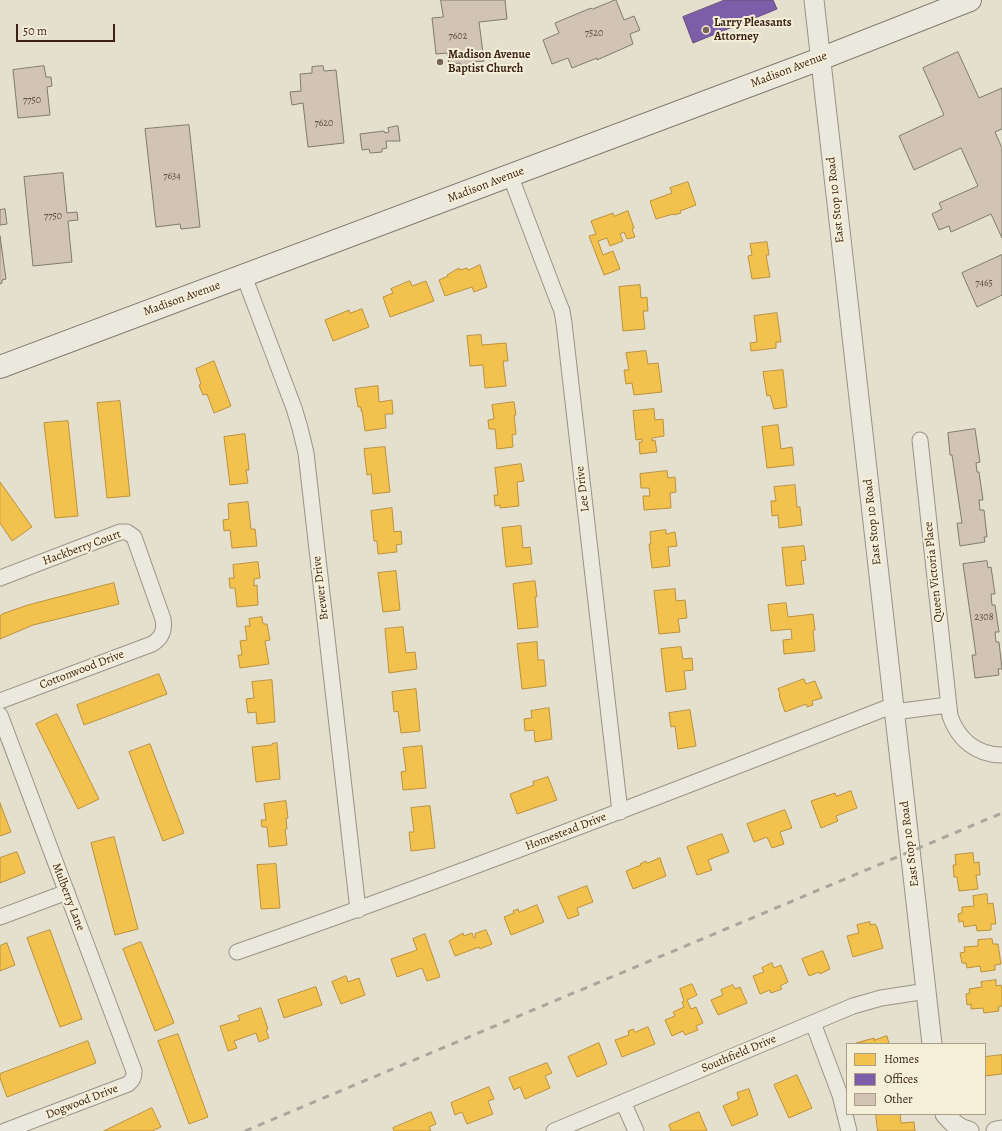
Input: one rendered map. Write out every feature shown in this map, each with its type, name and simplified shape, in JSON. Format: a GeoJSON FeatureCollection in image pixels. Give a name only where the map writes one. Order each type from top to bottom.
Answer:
{"type":"FeatureCollection","features":[{"type":"Feature","properties":{"kind":"main road","name":"Madison Avenue"},"geometry":{"type":"LineString","coordinates":[[0,367],[820,59],[970,0]]}},
{"type":"Feature","properties":{"kind":"street","name":"East Stop 10 Road"},"geometry":{"type":"LineString","coordinates":[[814,0],[932,1043]]}},
{"type":"Feature","properties":{"kind":"street","name":"Lee Drive"},"geometry":{"type":"LineString","coordinates":[[510,175],[562,311],[620,812]]}},
{"type":"Feature","properties":{"kind":"street","name":"Brewer Drive"},"geometry":{"type":"LineString","coordinates":[[244,276],[294,408],[306,453],[358,910]]}},
{"type":"Feature","properties":{"kind":"street","name":"Queen Victoria Place"},"geometry":{"type":"LineString","coordinates":[[920,440],[950,716],[954,726],[963,739],[981,751],[1002,755]]}},
{"type":"Feature","properties":{"kind":"street","name":"Hackberry Court"},"geometry":{"type":"LineString","coordinates":[[0,578],[120,532],[127,532],[134,537],[163,619],[164,626],[162,635]]}},
{"type":"Feature","properties":{"kind":"street","name":"Cottonwood Drive"},"geometry":{"type":"LineString","coordinates":[[0,701],[152,644],[162,635]]}},
{"type":"Feature","properties":{"kind":"street","name":"Homestead Drive"},"geometry":{"type":"LineString","coordinates":[[237,952],[358,910],[894,709],[948,705]]}},
{"type":"Feature","properties":{"kind":"street","name":"Mulberry Lane"},"geometry":{"type":"LineString","coordinates":[[0,715],[134,1071],[133,1078]]}},
{"type":"Feature","properties":{"kind":"street"},"geometry":{"type":"LineString","coordinates":[[0,917],[67,892]]}},
{"type":"Feature","properties":{"kind":"street","name":"Southfield Drive"},"geometry":{"type":"LineString","coordinates":[[554,1131],[842,1010],[869,1001],[927,991]]}},
{"type":"Feature","properties":{"kind":"street"},"geometry":{"type":"LineString","coordinates":[[813,1023],[840,1095],[849,1131]]}},
{"type":"Feature","properties":{"kind":"street","name":"Dogwood Drive"},"geometry":{"type":"LineString","coordinates":[[5,1131],[128,1084],[133,1078]]}},
{"type":"Feature","properties":{"kind":"street"},"geometry":{"type":"LineString","coordinates":[[623,1102],[636,1131]]}},
{"type":"Feature","properties":{"kind":"street"},"geometry":{"type":"LineString","coordinates":[[949,1118],[958,1127],[969,1131]]}},
{"type":"Feature","properties":{"kind":"street"},"geometry":{"type":"LineString","coordinates":[[996,1131],[1002,1130]]}},
{"type":"Feature","properties":{"kind":"building: Homes"},"geometry":{"type":"Polygon","coordinates":[[[688,182],[696,205],[680,211],[681,213],[656,219],[650,201],[672,193],[670,188],[688,182]]]}},
{"type":"Feature","properties":{"kind":"building: Homes"},"geometry":{"type":"Polygon","coordinates":[[[628,211],[634,228],[632,229],[635,237],[627,239],[624,232],[620,234],[623,241],[610,246],[607,238],[598,241],[603,255],[613,251],[620,269],[604,275],[589,236],[596,234],[591,221],[613,213],[614,216],[628,211]]]}},
{"type":"Feature","properties":{"kind":"building: Homes"},"geometry":{"type":"Polygon","coordinates":[[[767,242],[769,255],[766,255],[770,277],[752,279],[748,256],[752,255],[750,244],[767,242]]]}},
{"type":"Feature","properties":{"kind":"building: Homes"},"geometry":{"type":"Polygon","coordinates":[[[480,265],[487,287],[474,292],[472,287],[445,296],[439,280],[448,276],[447,275],[459,268],[460,270],[467,268],[468,270],[480,265]]]}},
{"type":"Feature","properties":{"kind":"building: Homes"},"geometry":{"type":"Polygon","coordinates":[[[410,281],[412,286],[426,281],[434,301],[390,317],[383,297],[393,293],[391,289],[410,281]]]}},
{"type":"Feature","properties":{"kind":"building: Homes"},"geometry":{"type":"Polygon","coordinates":[[[640,285],[641,298],[647,297],[648,311],[643,311],[645,329],[623,331],[619,287],[640,285]]]}},
{"type":"Feature","properties":{"kind":"building: Homes"},"geometry":{"type":"Polygon","coordinates":[[[362,309],[369,327],[333,341],[325,320],[349,310],[350,313],[362,309]]]}},
{"type":"Feature","properties":{"kind":"building: Homes"},"geometry":{"type":"Polygon","coordinates":[[[777,313],[781,342],[776,342],[776,348],[751,351],[750,343],[757,342],[754,316],[777,313]]]}},
{"type":"Feature","properties":{"kind":"building: Homes"},"geometry":{"type":"Polygon","coordinates":[[[481,335],[482,345],[506,343],[508,361],[503,361],[506,386],[485,388],[483,365],[470,366],[467,336],[481,335]]]}},
{"type":"Feature","properties":{"kind":"building: Homes"},"geometry":{"type":"Polygon","coordinates":[[[646,351],[648,364],[658,363],[662,392],[634,395],[632,383],[626,384],[624,370],[629,370],[626,353],[646,351]]]}},
{"type":"Feature","properties":{"kind":"building: Homes"},"geometry":{"type":"Polygon","coordinates":[[[214,361],[231,406],[214,413],[207,394],[203,395],[199,385],[201,384],[196,369],[214,361]]]}},
{"type":"Feature","properties":{"kind":"building: Homes"},"geometry":{"type":"Polygon","coordinates":[[[783,370],[787,407],[774,409],[770,395],[767,396],[763,372],[783,370]]]}},
{"type":"Feature","properties":{"kind":"building: Homes"},"geometry":{"type":"Polygon","coordinates":[[[378,386],[379,402],[392,400],[393,414],[385,414],[386,428],[365,431],[362,411],[361,407],[358,407],[355,389],[378,386]]]}},
{"type":"Feature","properties":{"kind":"building: Homes"},"geometry":{"type":"Polygon","coordinates":[[[120,401],[130,496],[107,498],[97,403],[120,401]]]}},
{"type":"Feature","properties":{"kind":"building: Homes"},"geometry":{"type":"Polygon","coordinates":[[[514,402],[516,434],[512,435],[513,447],[497,449],[495,429],[489,429],[488,420],[494,419],[492,405],[514,402]]]}},
{"type":"Feature","properties":{"kind":"building: Homes"},"geometry":{"type":"Polygon","coordinates":[[[654,409],[655,420],[663,419],[664,436],[652,438],[652,441],[655,440],[657,452],[640,454],[639,442],[642,442],[642,439],[636,440],[633,411],[654,409]]]}},
{"type":"Feature","properties":{"kind":"building: Homes"},"geometry":{"type":"Polygon","coordinates":[[[68,421],[78,516],[55,518],[44,423],[68,421]]]}},
{"type":"Feature","properties":{"kind":"building: Homes"},"geometry":{"type":"Polygon","coordinates":[[[778,425],[781,449],[792,447],[794,465],[767,468],[762,427],[778,425]]]}},
{"type":"Feature","properties":{"kind":"building: Homes"},"geometry":{"type":"Polygon","coordinates":[[[245,434],[249,470],[246,470],[248,483],[230,485],[224,437],[245,434]]]}},
{"type":"Feature","properties":{"kind":"building: Homes"},"geometry":{"type":"Polygon","coordinates":[[[385,447],[390,492],[373,494],[371,474],[367,475],[364,449],[385,447]]]}},
{"type":"Feature","properties":{"kind":"building: Homes"},"geometry":{"type":"Polygon","coordinates":[[[521,464],[524,481],[517,482],[519,506],[500,508],[500,505],[495,506],[494,495],[498,495],[495,468],[521,464]]]}},
{"type":"Feature","properties":{"kind":"building: Homes"},"geometry":{"type":"Polygon","coordinates":[[[667,471],[668,478],[675,477],[676,492],[670,493],[671,508],[644,510],[643,496],[650,496],[649,488],[641,488],[640,474],[667,471]]]}},
{"type":"Feature","properties":{"kind":"building: Homes"},"geometry":{"type":"Polygon","coordinates":[[[0,482],[32,527],[12,541],[0,523],[0,482]]]}},
{"type":"Feature","properties":{"kind":"building: Homes"},"geometry":{"type":"Polygon","coordinates":[[[795,485],[797,507],[800,507],[802,525],[779,528],[778,515],[772,516],[771,501],[776,501],[774,487],[795,485]]]}},
{"type":"Feature","properties":{"kind":"building: Homes"},"geometry":{"type":"Polygon","coordinates":[[[248,502],[251,529],[255,529],[257,546],[232,548],[230,530],[224,531],[223,520],[229,519],[228,504],[248,502]]]}},
{"type":"Feature","properties":{"kind":"building: Homes"},"geometry":{"type":"Polygon","coordinates":[[[392,508],[394,532],[401,531],[402,544],[396,545],[397,552],[378,554],[377,541],[374,541],[371,511],[392,508]]]}},
{"type":"Feature","properties":{"kind":"building: Homes"},"geometry":{"type":"Polygon","coordinates":[[[521,526],[523,548],[530,547],[532,564],[506,567],[502,528],[521,526]]]}},
{"type":"Feature","properties":{"kind":"building: Homes"},"geometry":{"type":"Polygon","coordinates":[[[666,530],[666,534],[675,532],[677,546],[668,547],[670,566],[652,568],[649,544],[651,544],[650,532],[666,530]]]}},
{"type":"Feature","properties":{"kind":"building: Homes"},"geometry":{"type":"Polygon","coordinates":[[[804,546],[806,560],[801,561],[804,584],[786,586],[782,548],[804,546]]]}},
{"type":"Feature","properties":{"kind":"building: Homes"},"geometry":{"type":"Polygon","coordinates":[[[258,562],[260,578],[254,579],[254,586],[257,585],[258,605],[237,607],[235,588],[230,588],[229,578],[234,578],[233,565],[258,562]]]}},
{"type":"Feature","properties":{"kind":"building: Homes"},"geometry":{"type":"Polygon","coordinates":[[[396,571],[400,610],[383,612],[378,573],[396,571]]]}},
{"type":"Feature","properties":{"kind":"building: Homes"},"geometry":{"type":"Polygon","coordinates":[[[535,581],[538,627],[518,629],[513,584],[535,581]]]}},
{"type":"Feature","properties":{"kind":"building: Homes"},"geometry":{"type":"Polygon","coordinates":[[[114,583],[119,604],[33,625],[0,639],[0,616],[2,614],[28,605],[114,583]]]}},
{"type":"Feature","properties":{"kind":"building: Homes"},"geometry":{"type":"Polygon","coordinates":[[[675,589],[676,601],[685,600],[687,618],[678,619],[680,632],[659,634],[654,591],[675,589]]]}},
{"type":"Feature","properties":{"kind":"building: Homes"},"geometry":{"type":"Polygon","coordinates":[[[786,603],[788,617],[813,614],[815,651],[784,654],[783,640],[792,639],[791,629],[771,631],[768,605],[786,603]]]}},
{"type":"Feature","properties":{"kind":"building: Homes"},"geometry":{"type":"Polygon","coordinates":[[[262,617],[263,624],[267,624],[270,640],[265,641],[269,664],[240,668],[238,655],[242,655],[240,641],[247,640],[245,626],[250,626],[249,619],[262,617]]]}},
{"type":"Feature","properties":{"kind":"building: Homes"},"geometry":{"type":"Polygon","coordinates":[[[403,627],[406,653],[415,652],[417,669],[389,673],[385,629],[403,627]]]}},
{"type":"Feature","properties":{"kind":"building: Homes"},"geometry":{"type":"Polygon","coordinates":[[[537,642],[538,660],[544,660],[546,686],[522,689],[517,644],[537,642]]]}},
{"type":"Feature","properties":{"kind":"building: Homes"},"geometry":{"type":"Polygon","coordinates":[[[681,647],[683,659],[692,658],[693,670],[684,671],[686,689],[666,692],[661,649],[681,647]]]}},
{"type":"Feature","properties":{"kind":"building: Homes"},"geometry":{"type":"Polygon","coordinates":[[[159,674],[167,694],[84,725],[77,705],[159,674]]]}},
{"type":"Feature","properties":{"kind":"building: Homes"},"geometry":{"type":"Polygon","coordinates":[[[804,679],[806,684],[815,681],[822,698],[812,701],[813,705],[807,707],[806,704],[785,712],[778,689],[804,679]]]}},
{"type":"Feature","properties":{"kind":"building: Homes"},"geometry":{"type":"Polygon","coordinates":[[[272,680],[275,722],[257,724],[256,712],[248,713],[246,699],[254,698],[252,682],[272,680]]]}},
{"type":"Feature","properties":{"kind":"building: Homes"},"geometry":{"type":"Polygon","coordinates":[[[416,689],[420,731],[401,733],[398,711],[394,712],[392,692],[416,689]]]}},
{"type":"Feature","properties":{"kind":"building: Homes"},"geometry":{"type":"Polygon","coordinates":[[[549,708],[552,739],[535,742],[534,730],[525,731],[524,719],[532,718],[531,711],[549,708]]]}},
{"type":"Feature","properties":{"kind":"building: Homes"},"geometry":{"type":"Polygon","coordinates":[[[690,710],[696,746],[678,749],[675,726],[671,727],[669,713],[690,710]]]}},
{"type":"Feature","properties":{"kind":"building: Homes"},"geometry":{"type":"Polygon","coordinates":[[[57,714],[99,799],[78,809],[36,724],[57,714]]]}},
{"type":"Feature","properties":{"kind":"building: Homes"},"geometry":{"type":"Polygon","coordinates":[[[277,743],[280,779],[256,782],[252,747],[277,743]]]}},
{"type":"Feature","properties":{"kind":"building: Homes"},"geometry":{"type":"Polygon","coordinates":[[[150,744],[184,833],[163,841],[129,752],[150,744]]]}},
{"type":"Feature","properties":{"kind":"building: Homes"},"geometry":{"type":"Polygon","coordinates":[[[422,746],[426,788],[403,790],[401,772],[406,771],[403,748],[422,746]]]}},
{"type":"Feature","properties":{"kind":"building: Homes"},"geometry":{"type":"Polygon","coordinates":[[[548,777],[557,800],[517,814],[510,794],[534,785],[533,782],[548,777]]]}},
{"type":"Feature","properties":{"kind":"building: Homes"},"geometry":{"type":"Polygon","coordinates":[[[851,791],[857,808],[836,816],[838,821],[821,828],[811,801],[835,793],[836,796],[851,791]]]}},
{"type":"Feature","properties":{"kind":"building: Homes"},"geometry":{"type":"Polygon","coordinates":[[[286,801],[288,818],[286,818],[287,829],[285,829],[287,845],[269,847],[267,827],[262,827],[261,820],[266,820],[264,804],[286,801]]]}},
{"type":"Feature","properties":{"kind":"building: Homes"},"geometry":{"type":"Polygon","coordinates":[[[0,803],[11,832],[0,836],[0,803]]]}},
{"type":"Feature","properties":{"kind":"building: Homes"},"geometry":{"type":"Polygon","coordinates":[[[430,806],[435,848],[411,851],[409,832],[414,832],[411,808],[430,806]]]}},
{"type":"Feature","properties":{"kind":"building: Homes"},"geometry":{"type":"Polygon","coordinates":[[[785,810],[792,828],[780,832],[784,844],[772,848],[767,837],[754,842],[747,824],[785,810]]]}},
{"type":"Feature","properties":{"kind":"building: Homes"},"geometry":{"type":"Polygon","coordinates":[[[722,834],[729,852],[708,860],[712,870],[697,875],[687,847],[722,834]]]}},
{"type":"Feature","properties":{"kind":"building: Homes"},"geometry":{"type":"Polygon","coordinates":[[[114,837],[138,929],[115,935],[91,843],[114,837]]]}},
{"type":"Feature","properties":{"kind":"building: Homes"},"geometry":{"type":"Polygon","coordinates":[[[17,852],[25,873],[0,883],[0,858],[17,852]]]}},
{"type":"Feature","properties":{"kind":"building: Homes"},"geometry":{"type":"Polygon","coordinates":[[[973,853],[974,863],[979,862],[980,875],[976,875],[978,889],[959,891],[957,877],[954,877],[953,865],[956,865],[955,855],[973,853]]]}},
{"type":"Feature","properties":{"kind":"building: Homes"},"geometry":{"type":"Polygon","coordinates":[[[660,858],[666,876],[633,889],[626,871],[641,865],[640,864],[646,861],[647,863],[660,858]]]}},
{"type":"Feature","properties":{"kind":"building: Homes"},"geometry":{"type":"Polygon","coordinates":[[[276,864],[280,908],[261,909],[257,865],[276,864]]]}},
{"type":"Feature","properties":{"kind":"building: Homes"},"geometry":{"type":"Polygon","coordinates":[[[587,886],[593,902],[577,908],[579,915],[568,919],[558,897],[587,886]]]}},
{"type":"Feature","properties":{"kind":"building: Homes"},"geometry":{"type":"Polygon","coordinates":[[[987,894],[988,904],[993,903],[996,924],[991,924],[991,930],[977,931],[976,925],[964,927],[963,921],[959,922],[958,914],[962,913],[962,907],[974,906],[973,896],[987,894]]]}},
{"type":"Feature","properties":{"kind":"building: Homes"},"geometry":{"type":"Polygon","coordinates":[[[537,905],[544,922],[511,935],[504,917],[514,913],[513,911],[518,909],[519,912],[537,905]]]}},
{"type":"Feature","properties":{"kind":"building: Homes"},"geometry":{"type":"Polygon","coordinates":[[[870,922],[870,925],[875,924],[877,927],[883,948],[853,957],[847,936],[859,933],[857,925],[870,922]]]}},
{"type":"Feature","properties":{"kind":"building: Homes"},"geometry":{"type":"Polygon","coordinates":[[[50,930],[82,1019],[60,1027],[27,938],[50,930]]]}},
{"type":"Feature","properties":{"kind":"building: Homes"},"geometry":{"type":"Polygon","coordinates":[[[486,930],[492,944],[455,956],[449,941],[463,933],[464,936],[472,933],[474,938],[476,937],[475,934],[486,930]]]}},
{"type":"Feature","properties":{"kind":"building: Homes"},"geometry":{"type":"Polygon","coordinates":[[[425,934],[440,977],[427,981],[422,968],[397,977],[391,959],[417,950],[413,939],[425,934]]]}},
{"type":"Feature","properties":{"kind":"building: Homes"},"geometry":{"type":"Polygon","coordinates":[[[992,939],[993,944],[998,944],[1001,964],[995,965],[995,970],[981,972],[980,966],[967,968],[966,963],[962,963],[960,953],[965,952],[964,947],[978,946],[978,940],[992,939]]]}},
{"type":"Feature","properties":{"kind":"building: Homes"},"geometry":{"type":"Polygon","coordinates":[[[141,942],[174,1023],[155,1031],[123,949],[141,942]]]}},
{"type":"Feature","properties":{"kind":"building: Homes"},"geometry":{"type":"Polygon","coordinates":[[[7,943],[15,965],[0,971],[0,946],[7,943]]]}},
{"type":"Feature","properties":{"kind":"building: Homes"},"geometry":{"type":"Polygon","coordinates":[[[823,951],[830,969],[820,974],[819,972],[809,976],[802,959],[823,951]]]}},
{"type":"Feature","properties":{"kind":"building: Homes"},"geometry":{"type":"Polygon","coordinates":[[[772,963],[774,968],[781,965],[788,982],[780,986],[782,989],[771,993],[770,990],[760,994],[753,976],[764,972],[762,968],[772,963]]]}},
{"type":"Feature","properties":{"kind":"building: Homes"},"geometry":{"type":"Polygon","coordinates":[[[346,976],[348,982],[359,978],[365,995],[341,1004],[332,982],[346,976]]]}},
{"type":"Feature","properties":{"kind":"building: Homes"},"geometry":{"type":"Polygon","coordinates":[[[996,980],[996,986],[1001,985],[1002,991],[1002,1006],[998,1007],[999,1011],[984,1013],[983,1008],[971,1009],[971,1004],[967,1005],[966,994],[970,993],[969,989],[982,987],[981,982],[996,980]]]}},
{"type":"Feature","properties":{"kind":"building: Homes"},"geometry":{"type":"Polygon","coordinates":[[[692,984],[697,995],[687,1000],[691,1009],[696,1007],[703,1023],[696,1026],[698,1030],[685,1035],[683,1031],[672,1036],[665,1020],[675,1016],[673,1012],[684,1007],[682,1002],[684,1001],[680,989],[692,984]]]}},
{"type":"Feature","properties":{"kind":"building: Homes"},"geometry":{"type":"Polygon","coordinates":[[[733,985],[735,989],[740,987],[747,1003],[718,1015],[711,1000],[723,995],[721,990],[733,985]]]}},
{"type":"Feature","properties":{"kind":"building: Homes"},"geometry":{"type":"Polygon","coordinates":[[[316,987],[322,1005],[284,1018],[278,1000],[316,987]]]}},
{"type":"Feature","properties":{"kind":"building: Homes"},"geometry":{"type":"Polygon","coordinates":[[[261,1008],[268,1029],[266,1030],[269,1038],[259,1042],[256,1033],[234,1041],[237,1048],[228,1051],[220,1026],[240,1020],[238,1016],[261,1008]]]}},
{"type":"Feature","properties":{"kind":"building: Homes"},"geometry":{"type":"Polygon","coordinates":[[[648,1027],[655,1044],[622,1057],[615,1040],[629,1035],[628,1031],[633,1029],[635,1032],[648,1027]]]}},
{"type":"Feature","properties":{"kind":"building: Homes"},"geometry":{"type":"Polygon","coordinates":[[[178,1034],[208,1117],[189,1124],[158,1041],[178,1034]]]}},
{"type":"Feature","properties":{"kind":"building: Homes"},"geometry":{"type":"Polygon","coordinates":[[[887,1036],[889,1043],[856,1043],[874,1038],[874,1040],[887,1036]]]}},
{"type":"Feature","properties":{"kind":"building: Homes"},"geometry":{"type":"Polygon","coordinates":[[[88,1041],[96,1063],[7,1097],[0,1074],[88,1041]]]}},
{"type":"Feature","properties":{"kind":"building: Homes"},"geometry":{"type":"Polygon","coordinates":[[[599,1043],[607,1064],[577,1077],[568,1057],[599,1043]]]}},
{"type":"Feature","properties":{"kind":"building: Homes"},"geometry":{"type":"Polygon","coordinates":[[[1002,1055],[1002,1074],[986,1076],[986,1057],[1002,1055]]]}},
{"type":"Feature","properties":{"kind":"building: Homes"},"geometry":{"type":"Polygon","coordinates":[[[547,1063],[552,1073],[545,1076],[550,1088],[525,1099],[520,1087],[514,1090],[509,1078],[547,1063]]]}},
{"type":"Feature","properties":{"kind":"building: Homes"},"geometry":{"type":"Polygon","coordinates":[[[797,1075],[812,1108],[789,1118],[774,1085],[797,1075]]]}},
{"type":"Feature","properties":{"kind":"building: Homes"},"geometry":{"type":"Polygon","coordinates":[[[489,1087],[494,1099],[488,1101],[493,1114],[467,1124],[462,1112],[455,1115],[451,1103],[489,1087]]]}},
{"type":"Feature","properties":{"kind":"building: Homes"},"geometry":{"type":"Polygon","coordinates":[[[749,1089],[758,1115],[732,1126],[723,1106],[739,1099],[737,1093],[749,1089]]]}},
{"type":"Feature","properties":{"kind":"building: Homes"},"geometry":{"type":"Polygon","coordinates":[[[152,1108],[161,1127],[152,1131],[104,1131],[152,1108]]]}},
{"type":"Feature","properties":{"kind":"building: Homes"},"geometry":{"type":"Polygon","coordinates":[[[431,1112],[436,1124],[429,1127],[431,1131],[394,1131],[393,1128],[431,1112]]]}},
{"type":"Feature","properties":{"kind":"building: Homes"},"geometry":{"type":"Polygon","coordinates":[[[699,1112],[707,1131],[671,1131],[669,1125],[699,1112]]]}},
{"type":"Feature","properties":{"kind":"building: Homes"},"geometry":{"type":"Polygon","coordinates":[[[876,1115],[900,1115],[901,1123],[914,1122],[915,1131],[878,1131],[876,1115]]]}},
{"type":"Feature","properties":{"kind":"building: Offices","name":"Larry Pleasants Attorney"},"geometry":{"type":"Polygon","coordinates":[[[725,0],[773,0],[777,9],[693,43],[683,17],[725,0]]]}},
{"type":"Feature","properties":{"kind":"building: Other"},"geometry":{"type":"Polygon","coordinates":[[[441,0],[505,0],[507,19],[479,22],[484,61],[473,62],[473,64],[449,64],[447,53],[436,54],[432,18],[443,17],[441,0]]]}},
{"type":"Feature","properties":{"kind":"building: Other"},"geometry":{"type":"Polygon","coordinates":[[[616,0],[624,20],[634,16],[640,30],[630,34],[633,44],[597,60],[597,58],[572,68],[568,58],[552,64],[543,40],[559,33],[555,23],[591,8],[592,9],[616,0]]]}},
{"type":"Feature","properties":{"kind":"building: Other"},"geometry":{"type":"Polygon","coordinates":[[[958,52],[979,98],[1002,88],[1002,129],[995,132],[1002,148],[1002,238],[991,214],[951,232],[949,226],[939,230],[932,214],[942,209],[939,203],[978,186],[961,148],[914,170],[899,136],[944,115],[923,68],[958,52]]]}},
{"type":"Feature","properties":{"kind":"building: Other"},"geometry":{"type":"Polygon","coordinates":[[[44,66],[46,77],[51,77],[52,86],[47,87],[50,115],[18,118],[13,70],[44,66]]]}},
{"type":"Feature","properties":{"kind":"building: Other"},"geometry":{"type":"Polygon","coordinates":[[[323,66],[324,71],[336,70],[344,143],[308,147],[303,103],[292,105],[290,92],[301,91],[300,74],[312,73],[312,67],[323,66]]]}},
{"type":"Feature","properties":{"kind":"building: Other"},"geometry":{"type":"Polygon","coordinates":[[[189,125],[200,227],[181,229],[180,224],[156,227],[145,129],[189,125]]]}},
{"type":"Feature","properties":{"kind":"building: Other"},"geometry":{"type":"Polygon","coordinates":[[[398,126],[400,141],[386,141],[387,148],[382,149],[382,152],[370,153],[369,149],[362,150],[360,134],[384,131],[385,133],[389,132],[388,128],[398,126]]]}},
{"type":"Feature","properties":{"kind":"building: Other"},"geometry":{"type":"Polygon","coordinates":[[[63,173],[67,213],[77,212],[78,220],[68,221],[72,262],[33,266],[24,177],[63,173]]]}},
{"type":"Feature","properties":{"kind":"building: Other"},"geometry":{"type":"Polygon","coordinates":[[[5,209],[7,224],[0,225],[0,210],[5,209]]]}},
{"type":"Feature","properties":{"kind":"building: Other"},"geometry":{"type":"Polygon","coordinates":[[[0,236],[6,279],[2,280],[2,283],[0,284],[0,236]]]}},
{"type":"Feature","properties":{"kind":"building: Other"},"geometry":{"type":"Polygon","coordinates":[[[1002,255],[1002,295],[977,307],[962,273],[1002,255]]]}},
{"type":"Feature","properties":{"kind":"building: Other"},"geometry":{"type":"Polygon","coordinates":[[[975,429],[980,462],[976,463],[977,472],[979,472],[983,500],[979,500],[980,510],[984,510],[987,537],[984,537],[985,542],[960,546],[957,523],[962,523],[952,455],[950,455],[948,433],[975,429]]]}},
{"type":"Feature","properties":{"kind":"building: Other"},"geometry":{"type":"Polygon","coordinates":[[[987,561],[988,568],[991,567],[995,594],[991,594],[992,605],[995,605],[999,632],[995,632],[996,642],[999,642],[1002,669],[998,669],[999,675],[975,678],[972,655],[976,655],[963,564],[987,561]]]}},
{"type":"Feature","properties":{"kind":"railway"},"geometry":{"type":"LineString","coordinates":[[245,1131],[1002,813]]}},
{"type":"Feature","properties":{"kind":"place","name":"Larry Pleasants Attorney"},"geometry":{"type":"Point","coordinates":[706,30]}},
{"type":"Feature","properties":{"kind":"place","name":"Madison Avenue Baptist Church"},"geometry":{"type":"Point","coordinates":[440,62]}}]}
